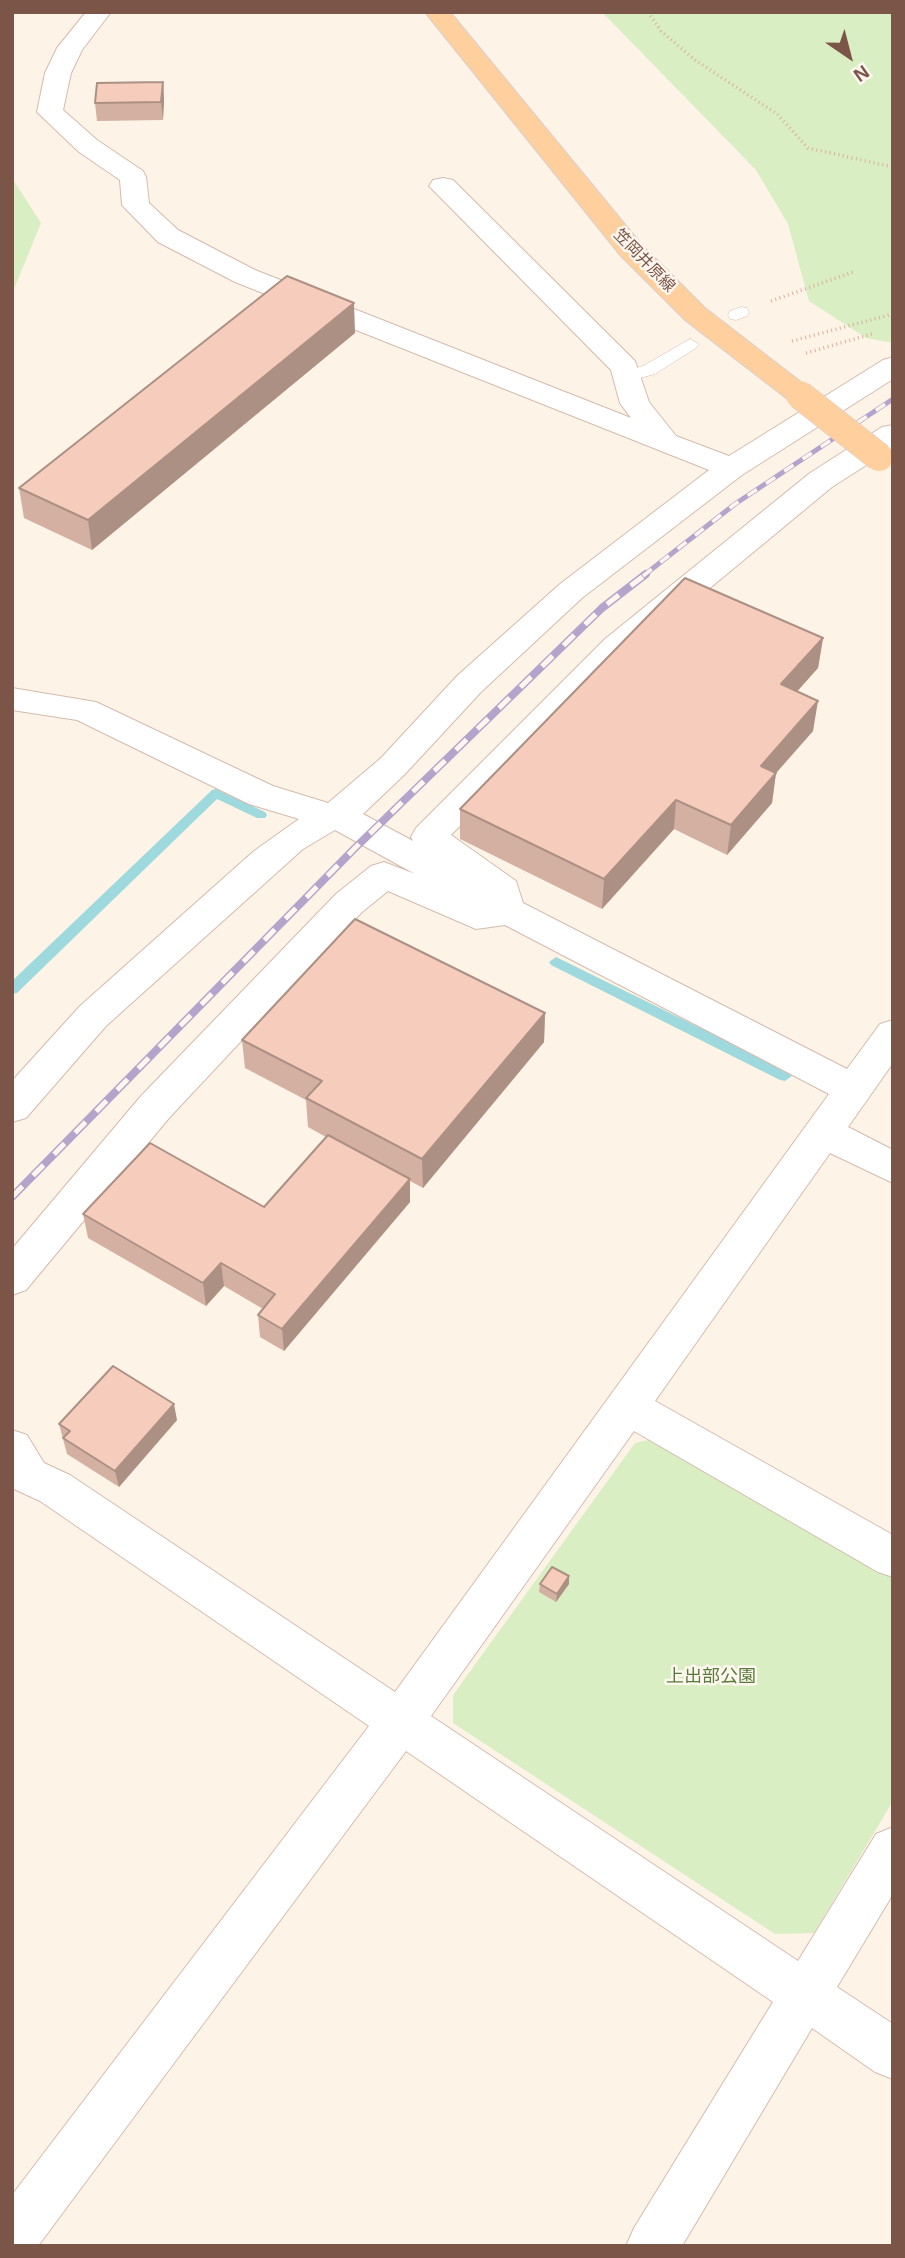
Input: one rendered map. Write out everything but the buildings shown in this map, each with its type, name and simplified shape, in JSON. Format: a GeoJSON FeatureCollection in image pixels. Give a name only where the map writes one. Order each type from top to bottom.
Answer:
{"type":"FeatureCollection","features":[{"type":"Feature","properties":{"kind":"main road","name":"笠岡井原線"},"geometry":{"type":"LineString","coordinates":[[437,12],[631,250],[695,314],[800,395],[888,453]]}},
{"type":"Feature","properties":{"kind":"street"},"geometry":{"type":"LineString","coordinates":[[99,12],[70,48],[62,64],[50,112],[88,146],[133,177],[136,205],[167,236],[245,276],[730,468]]}},
{"type":"Feature","properties":{"kind":"street"},"geometry":{"type":"LineString","coordinates":[[443,186],[625,367],[625,377],[635,403],[667,442]]}},
{"type":"Feature","properties":{"kind":"street"},"geometry":{"type":"LineString","coordinates":[[12,1107],[93,1016],[266,860],[291,841],[351,805],[393,766],[469,684],[571,591],[730,468],[893,366]]}},
{"type":"Feature","properties":{"kind":"street"},"geometry":{"type":"LineString","coordinates":[[507,912],[503,890],[428,837],[617,647],[715,564],[821,480],[888,453]]}},
{"type":"Feature","properties":{"kind":"street"},"geometry":{"type":"LineString","coordinates":[[12,699],[84,710],[261,795],[372,832],[507,912],[852,1089]]}},
{"type":"Feature","properties":{"kind":"street"},"geometry":{"type":"LineString","coordinates":[[12,1278],[155,1107],[349,903],[384,875],[476,916],[507,912]]}},
{"type":"Feature","properties":{"kind":"street"},"geometry":{"type":"LineString","coordinates":[[12,2238],[399,1722],[629,1407],[893,1034]]}},
{"type":"Feature","properties":{"kind":"street"},"geometry":{"type":"LineString","coordinates":[[822,1131],[893,1168]]}},
{"type":"Feature","properties":{"kind":"street"},"geometry":{"type":"LineString","coordinates":[[629,1407],[893,1558]]}},
{"type":"Feature","properties":{"kind":"street"},"geometry":{"type":"LineString","coordinates":[[18,1471],[55,1488],[893,2054]]}},
{"type":"Feature","properties":{"kind":"street"},"geometry":{"type":"LineString","coordinates":[[652,2246],[893,1850]]}},
{"type":"Feature","properties":{"kind":"lane"},"geometry":{"type":"LineString","coordinates":[[625,377],[649,370],[690,344]]}},
{"type":"Feature","properties":{"kind":"path"},"geometry":{"type":"LineString","coordinates":[[648,12],[660,31],[695,61],[777,114],[808,148],[893,167]]}},
{"type":"Feature","properties":{"kind":"path"},"geometry":{"type":"LineString","coordinates":[[853,272],[738,313],[766,333],[794,342],[893,314]]}},
{"type":"Feature","properties":{"kind":"path"},"geometry":{"type":"LineString","coordinates":[[796,356],[881,332]]}},
{"type":"Feature","properties":{"kind":"green space"},"geometry":{"type":"Polygon","coordinates":[[[602,12],[893,12],[893,343],[866,338],[809,301],[788,224],[756,170],[602,12]]]}},
{"type":"Feature","properties":{"kind":"green space"},"geometry":{"type":"Polygon","coordinates":[[[12,178],[41,223],[12,294],[12,178]]]}},
{"type":"Feature","properties":{"kind":"green space","name":"上出部公園"},"geometry":{"type":"Polygon","coordinates":[[[657,1438],[893,1575],[893,1801],[814,1933],[775,1934],[453,1723],[453,1695],[635,1443],[657,1438]]]}},
{"type":"Feature","properties":{"kind":"waterway"},"geometry":{"type":"LineString","coordinates":[[12,989],[216,793],[261,815]]}},
{"type":"Feature","properties":{"kind":"waterway"},"geometry":{"type":"LineString","coordinates":[[556,962],[785,1076]]}},
{"type":"Feature","properties":{"kind":"railway"},"geometry":{"type":"LineString","coordinates":[[643,576],[735,504],[893,399]]}},
{"type":"Feature","properties":{"kind":"railway"},"geometry":{"type":"LineString","coordinates":[[12,1197],[355,848],[602,608],[646,574]]}}]}
